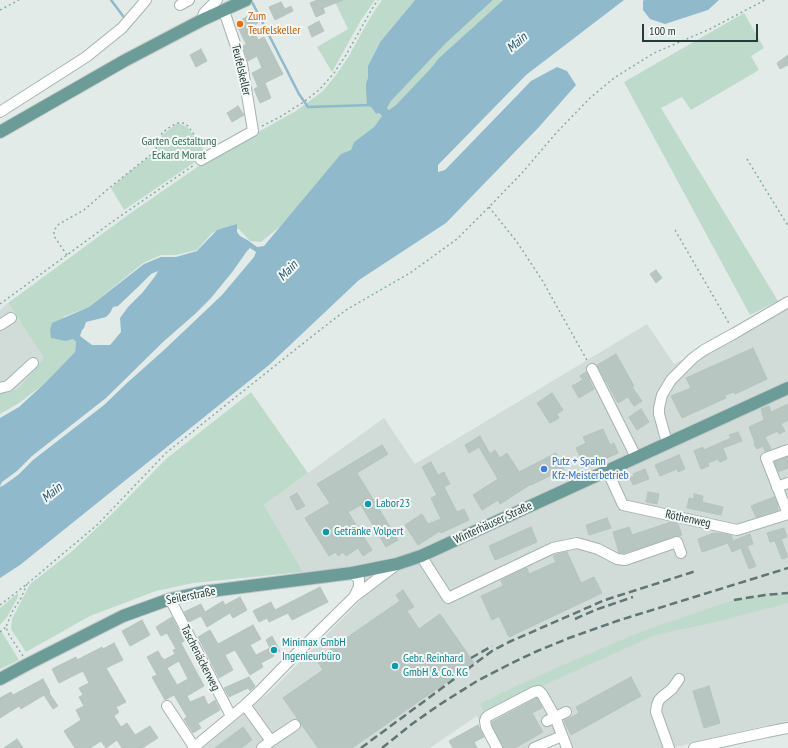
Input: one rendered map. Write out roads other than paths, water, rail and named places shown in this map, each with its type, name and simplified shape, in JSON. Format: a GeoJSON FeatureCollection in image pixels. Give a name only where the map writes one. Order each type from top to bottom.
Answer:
{"type":"FeatureCollection","features":[{"type":"Feature","properties":{"kind":"main road"},"geometry":{"type":"LineString","coordinates":[[0,132],[124,61],[202,20],[244,1]]}},
{"type":"Feature","properties":{"kind":"main road","name":"Winterhäuser Straße"},"geometry":{"type":"LineString","coordinates":[[397,564],[421,556],[788,388]]}},
{"type":"Feature","properties":{"kind":"main road","name":"Seilerstraße"},"geometry":{"type":"LineString","coordinates":[[0,679],[123,616],[170,599],[203,592],[352,573],[397,564]]}},
{"type":"Feature","properties":{"kind":"street"},"geometry":{"type":"LineString","coordinates":[[0,112],[86,57],[122,28],[146,0]]}},
{"type":"Feature","properties":{"kind":"street"},"geometry":{"type":"LineString","coordinates":[[180,5],[189,0]]}},
{"type":"Feature","properties":{"kind":"street"},"geometry":{"type":"LineString","coordinates":[[202,20],[204,13],[217,0]]}},
{"type":"Feature","properties":{"kind":"street","name":"Teufelskeller"},"geometry":{"type":"LineString","coordinates":[[205,158],[253,131],[242,64],[224,11]]}},
{"type":"Feature","properties":{"kind":"street"},"geometry":{"type":"LineString","coordinates":[[668,443],[659,414],[659,408],[665,388],[671,380],[693,358],[704,350],[788,302]]}},
{"type":"Feature","properties":{"kind":"street"},"geometry":{"type":"LineString","coordinates":[[0,325],[11,318]]}},
{"type":"Feature","properties":{"kind":"street"},"geometry":{"type":"LineString","coordinates":[[0,388],[8,386],[33,363]]}},
{"type":"Feature","properties":{"kind":"street"},"geometry":{"type":"LineString","coordinates":[[592,369],[636,457]]}},
{"type":"Feature","properties":{"kind":"street"},"geometry":{"type":"LineString","coordinates":[[788,450],[766,458],[788,514]]}},
{"type":"Feature","properties":{"kind":"street","name":"Röthenweg"},"geometry":{"type":"LineString","coordinates":[[607,470],[624,505],[737,530],[788,514]]}},
{"type":"Feature","properties":{"kind":"street"},"geometry":{"type":"LineString","coordinates":[[777,487],[788,482]]}},
{"type":"Feature","properties":{"kind":"street"},"geometry":{"type":"LineString","coordinates":[[421,556],[448,598],[553,548],[577,543],[598,549],[617,559],[624,560],[677,542],[680,553]]}},
{"type":"Feature","properties":{"kind":"street","name":"Winterhäuser Straße"},"geometry":{"type":"LineString","coordinates":[[196,747],[245,705],[355,596],[397,564]]}},
{"type":"Feature","properties":{"kind":"street"},"geometry":{"type":"LineString","coordinates":[[352,573],[359,579],[360,586],[355,596]]}},
{"type":"Feature","properties":{"kind":"street","name":"Taschenäckerweg"},"geometry":{"type":"LineString","coordinates":[[170,599],[231,716]]}},
{"type":"Feature","properties":{"kind":"street"},"geometry":{"type":"LineString","coordinates":[[669,748],[657,716],[657,705],[659,700],[672,689],[679,679]]}},
{"type":"Feature","properties":{"kind":"street"},"geometry":{"type":"LineString","coordinates":[[498,748],[486,727],[486,718],[534,692],[540,691],[551,719],[562,736],[566,748]]}},
{"type":"Feature","properties":{"kind":"street"},"geometry":{"type":"LineString","coordinates":[[245,705],[271,741]]}},
{"type":"Feature","properties":{"kind":"street"},"geometry":{"type":"LineString","coordinates":[[167,706],[196,747]]}},
{"type":"Feature","properties":{"kind":"street"},"geometry":{"type":"LineString","coordinates":[[551,719],[566,712]]}},
{"type":"Feature","properties":{"kind":"street"},"geometry":{"type":"LineString","coordinates":[[262,748],[295,725]]}},
{"type":"Feature","properties":{"kind":"street"},"geometry":{"type":"LineString","coordinates":[[694,748],[788,728]]}},
{"type":"Feature","properties":{"kind":"street"},"geometry":{"type":"LineString","coordinates":[[534,748],[562,736]]}},
{"type":"Feature","properties":{"kind":"water","name":"Main"},"geometry":{"type":"Polygon","coordinates":[[[415,0],[493,0],[446,43],[391,101],[387,108],[389,110],[396,105],[439,58],[503,0],[624,0],[526,75],[438,165],[438,172],[445,170],[531,81],[557,67],[567,71],[576,85],[539,127],[446,223],[359,280],[269,365],[20,565],[0,578],[0,487],[18,475],[33,460],[104,405],[164,350],[222,295],[254,257],[256,252],[250,248],[211,298],[195,314],[163,342],[106,398],[32,456],[17,471],[2,482],[0,486],[0,418],[19,407],[75,352],[76,342],[73,339],[66,341],[51,338],[50,330],[52,323],[89,307],[144,264],[161,257],[176,257],[197,251],[217,230],[237,224],[237,232],[240,236],[257,247],[264,246],[341,154],[351,150],[354,142],[374,127],[382,116],[379,113],[376,114],[371,107],[367,105],[366,89],[368,66],[380,42],[415,0]],[[158,271],[151,274],[118,306],[113,307],[106,317],[86,322],[80,336],[92,345],[110,345],[121,332],[120,318],[158,271]]]}},
{"type":"Feature","properties":{"kind":"water"},"geometry":{"type":"Polygon","coordinates":[[[644,0],[719,0],[708,10],[665,24],[650,19],[643,10],[644,0]]]}},
{"type":"Feature","properties":{"kind":"waterway"},"geometry":{"type":"LineString","coordinates":[[111,0],[126,20]]}},
{"type":"Feature","properties":{"kind":"waterway"},"geometry":{"type":"LineString","coordinates":[[251,0],[299,94],[308,107],[371,105]]}},
{"type":"Feature","properties":{"kind":"railway"},"geometry":{"type":"LineString","coordinates":[[382,748],[412,724],[477,681],[535,652],[620,620],[788,568]]}},
{"type":"Feature","properties":{"kind":"railway"},"geometry":{"type":"LineString","coordinates":[[361,748],[492,651],[509,642],[605,600],[696,571]]}},
{"type":"Feature","properties":{"kind":"railway"},"geometry":{"type":"LineString","coordinates":[[734,600],[788,593]]}},
{"type":"Feature","properties":{"kind":"railway"},"geometry":{"type":"LineString","coordinates":[[575,619],[595,610],[633,597]]}},
{"type":"Feature","properties":{"kind":"railway"},"geometry":{"type":"LineString","coordinates":[[471,658],[492,646]]}},
{"type":"Feature","properties":{"kind":"place","name":"Zum Teufelskeller"},"geometry":{"type":"Point","coordinates":[240,24]}},
{"type":"Feature","properties":{"kind":"place","name":"Putz + Spahn Kfz-Meisterbetrieb"},"geometry":{"type":"Point","coordinates":[544,469]}},
{"type":"Feature","properties":{"kind":"place","name":"Labor23"},"geometry":{"type":"Point","coordinates":[368,504]}},
{"type":"Feature","properties":{"kind":"place","name":"Getränke Volpert"},"geometry":{"type":"Point","coordinates":[326,532]}},
{"type":"Feature","properties":{"kind":"place","name":"Minimax GmbH Ingenieurbüro"},"geometry":{"type":"Point","coordinates":[274,650]}},
{"type":"Feature","properties":{"kind":"place","name":"Gebr. Reinhard GmbH & Co. KG"},"geometry":{"type":"Point","coordinates":[395,666]}},
{"type":"Feature","properties":{"kind":"park label","name":"Garten Gestaltung Eckard Morat"},"geometry":{"type":"Point","coordinates":[179,149]}}]}
